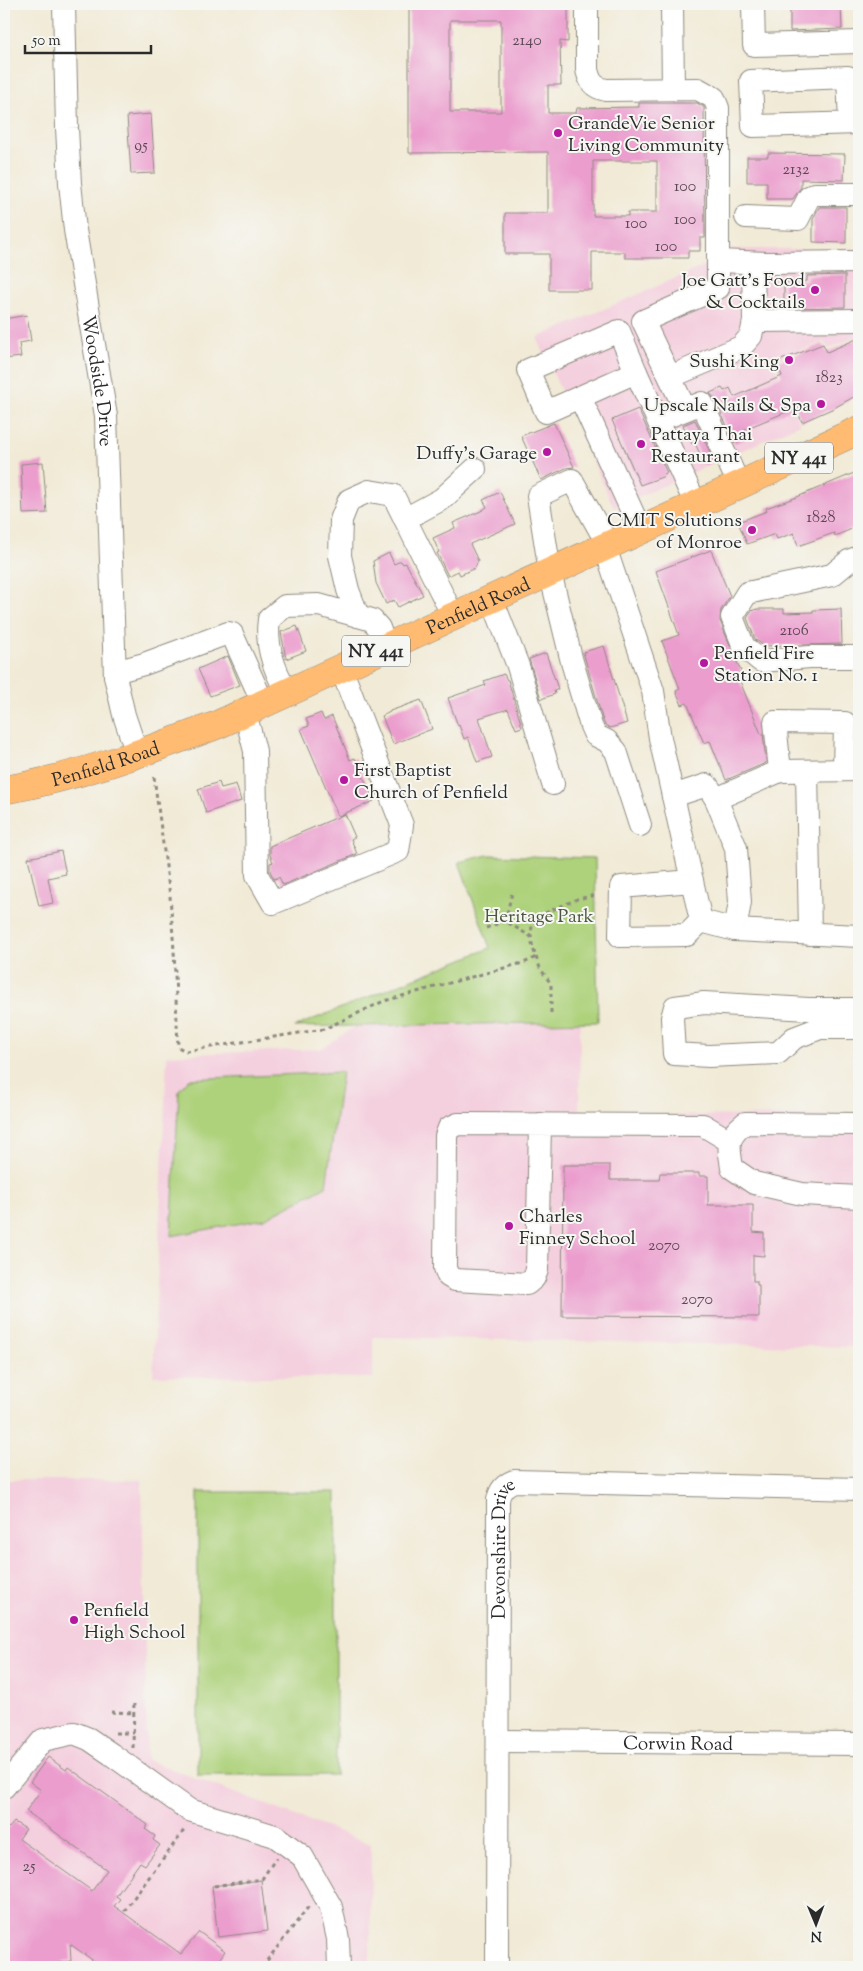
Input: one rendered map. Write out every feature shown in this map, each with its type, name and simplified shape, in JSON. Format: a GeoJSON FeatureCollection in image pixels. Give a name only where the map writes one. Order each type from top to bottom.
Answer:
{"type":"FeatureCollection","features":[{"type":"Feature","properties":{"kind":"main road","name":"Penfield Road"},"geometry":{"type":"LineString","coordinates":[[4,790],[72,775],[217,725],[859,430]]}},
{"type":"Feature","properties":{"kind":"street","name":"Woodside Drive"},"geometry":{"type":"LineString","coordinates":[[64,4],[66,128],[70,183],[75,230],[106,416],[115,672],[124,715],[137,754]]}},
{"type":"Feature","properties":{"kind":"street"},"geometry":{"type":"LineString","coordinates":[[587,4],[587,70],[589,80],[595,87],[606,90],[698,89],[714,98],[718,108],[718,288],[643,321],[685,409]]}},
{"type":"Feature","properties":{"kind":"street"},"geometry":{"type":"LineString","coordinates":[[672,4],[673,89]]}},
{"type":"Feature","properties":{"kind":"street"},"geometry":{"type":"LineString","coordinates":[[753,4],[754,45],[859,42]]}},
{"type":"Feature","properties":{"kind":"street"},"geometry":{"type":"LineString","coordinates":[[848,77],[855,122],[753,126],[751,81],[848,77]]}},
{"type":"Feature","properties":{"kind":"street"},"geometry":{"type":"LineString","coordinates":[[746,217],[798,219],[809,197],[815,194],[859,194]]}},
{"type":"Feature","properties":{"kind":"street"},"geometry":{"type":"LineString","coordinates":[[719,261],[760,263],[859,262]]}},
{"type":"Feature","properties":{"kind":"street"},"geometry":{"type":"LineString","coordinates":[[670,377],[741,346],[751,336],[760,263]]}},
{"type":"Feature","properties":{"kind":"street"},"geometry":{"type":"LineString","coordinates":[[754,321],[859,320]]}},
{"type":"Feature","properties":{"kind":"street"},"geometry":{"type":"LineString","coordinates":[[636,372],[546,412],[528,370],[619,331],[636,372],[701,503]]}},
{"type":"Feature","properties":{"kind":"street"},"geometry":{"type":"LineString","coordinates":[[580,397],[640,531]]}},
{"type":"Feature","properties":{"kind":"street"},"geometry":{"type":"LineString","coordinates":[[701,503],[670,416],[685,409],[702,403],[739,486]]}},
{"type":"Feature","properties":{"kind":"street"},"geometry":{"type":"LineString","coordinates":[[405,519],[442,499],[475,469]]}},
{"type":"Feature","properties":{"kind":"street"},"geometry":{"type":"LineString","coordinates":[[640,825],[616,750],[608,741],[595,736],[591,726],[572,662],[550,572],[538,496],[572,480],[606,546],[653,691],[660,738],[701,921]]}},
{"type":"Feature","properties":{"kind":"street"},"geometry":{"type":"LineString","coordinates":[[358,616],[348,590],[340,556],[341,520],[349,500],[369,490],[393,495],[452,616]]}},
{"type":"Feature","properties":{"kind":"street"},"geometry":{"type":"LineString","coordinates":[[859,557],[849,560],[832,575],[747,593],[732,617],[744,648],[760,662],[810,657],[859,657]]}},
{"type":"Feature","properties":{"kind":"street"},"geometry":{"type":"LineString","coordinates":[[492,599],[518,666],[553,784]]}},
{"type":"Feature","properties":{"kind":"street"},"geometry":{"type":"LineString","coordinates":[[341,668],[402,824],[398,851],[273,903],[257,875],[255,751],[265,703],[278,676],[270,653],[267,631],[269,619],[285,606],[319,604],[372,620],[379,628],[386,647]]}},
{"type":"Feature","properties":{"kind":"street"},"geometry":{"type":"LineString","coordinates":[[115,672],[144,664],[228,633],[232,634],[265,703]]}},
{"type":"Feature","properties":{"kind":"street"},"geometry":{"type":"LineString","coordinates":[[716,799],[780,772],[852,770],[845,723],[775,722],[780,772]]}},
{"type":"Feature","properties":{"kind":"street"},"geometry":{"type":"LineString","coordinates":[[807,771],[810,934]]}},
{"type":"Feature","properties":{"kind":"street"},"geometry":{"type":"LineString","coordinates":[[673,796],[707,785],[716,799],[736,848],[740,902],[736,930]]}},
{"type":"Feature","properties":{"kind":"street"},"geometry":{"type":"LineString","coordinates":[[692,881],[621,887],[620,936],[687,936],[701,921]]}},
{"type":"Feature","properties":{"kind":"street"},"geometry":{"type":"LineString","coordinates":[[701,921],[736,930],[859,936]]}},
{"type":"Feature","properties":{"kind":"street"},"geometry":{"type":"LineString","coordinates":[[859,1009],[809,1009],[704,1003],[675,1006],[672,1018],[674,1054],[709,1056],[778,1053],[794,1038],[820,1028],[859,1028]]}},
{"type":"Feature","properties":{"kind":"street"},"geometry":{"type":"LineString","coordinates":[[540,1124],[537,1270],[534,1278],[526,1284],[455,1280],[448,1276],[445,1268],[446,1136],[449,1128],[458,1124],[540,1124],[703,1125],[728,1140]]}},
{"type":"Feature","properties":{"kind":"street"},"geometry":{"type":"LineString","coordinates":[[859,1124],[745,1124],[733,1133],[728,1140],[732,1168],[754,1183],[802,1194],[859,1197]]}},
{"type":"Feature","properties":{"kind":"street","name":"Devonshire Drive"},"geometry":{"type":"LineString","coordinates":[[497,1967],[498,1500],[500,1492],[505,1485],[514,1481],[859,1489]]}},
{"type":"Feature","properties":{"kind":"street"},"geometry":{"type":"LineString","coordinates":[[4,1787],[43,1740],[74,1734],[89,1739],[189,1810],[275,1836],[302,1856],[331,1907],[338,1939],[340,1967]]}},
{"type":"Feature","properties":{"kind":"street","name":"Corwin Road"},"geometry":{"type":"LineString","coordinates":[[498,1742],[859,1744]]}},
{"type":"Feature","properties":{"kind":"path"},"geometry":{"type":"LineString","coordinates":[[154,777],[170,896],[178,1046],[186,1051],[324,1029],[384,1001],[440,987],[536,957]]}},
{"type":"Feature","properties":{"kind":"path"},"geometry":{"type":"LineString","coordinates":[[506,921],[512,893]]}},
{"type":"Feature","properties":{"kind":"path"},"geometry":{"type":"LineString","coordinates":[[551,1016],[551,984],[540,968],[530,936],[530,930],[536,917],[569,902],[596,895]]}},
{"type":"Feature","properties":{"kind":"path"},"geometry":{"type":"LineString","coordinates":[[506,921],[530,936]]}},
{"type":"Feature","properties":{"kind":"path"},"geometry":{"type":"LineString","coordinates":[[486,928],[506,921]]}},
{"type":"Feature","properties":{"kind":"path"},"geometry":{"type":"LineString","coordinates":[[126,1765],[134,1746],[134,1702]]}},
{"type":"Feature","properties":{"kind":"path"},"geometry":{"type":"LineString","coordinates":[[111,1712],[134,1712]]}},
{"type":"Feature","properties":{"kind":"path"},"geometry":{"type":"LineString","coordinates":[[111,1733],[134,1733]]}},
{"type":"Feature","properties":{"kind":"path"},"geometry":{"type":"LineString","coordinates":[[124,1911],[186,1829],[178,1824]]}},
{"type":"Feature","properties":{"kind":"path"},"geometry":{"type":"LineString","coordinates":[[214,1886],[262,1879],[273,1865],[277,1856]]}},
{"type":"Feature","properties":{"kind":"path"},"geometry":{"type":"LineString","coordinates":[[262,1967],[321,1890]]}},
{"type":"Feature","properties":{"kind":"shaded area"},"geometry":{"type":"Polygon","coordinates":[[[712,249],[859,249],[859,336],[828,349],[824,342],[773,361],[800,424],[614,508],[537,338],[711,263],[712,249]]]}},
{"type":"Feature","properties":{"kind":"shaded area","name":"Charles Finney School"},"geometry":{"type":"Polygon","coordinates":[[[580,1022],[579,1115],[859,1116],[859,1347],[373,1337],[373,1378],[153,1376],[167,1055],[321,1049],[356,1026],[580,1022]]]}},
{"type":"Feature","properties":{"kind":"shaded area","name":"Penfield High School"},"geometry":{"type":"Polygon","coordinates":[[[4,1480],[142,1480],[147,1760],[371,1844],[370,1967],[4,1967],[4,1480]]]}},
{"type":"Feature","properties":{"kind":"green space","name":"Heritage Park"},"geometry":{"type":"Polygon","coordinates":[[[488,855],[595,858],[598,1022],[294,1027],[490,948],[459,862],[488,855]]]}},
{"type":"Feature","properties":{"kind":"green space"},"geometry":{"type":"Polygon","coordinates":[[[342,1072],[326,1186],[264,1219],[171,1236],[179,1090],[189,1079],[342,1072]]]}},
{"type":"Feature","properties":{"kind":"green space"},"geometry":{"type":"Polygon","coordinates":[[[198,1492],[336,1492],[336,1775],[198,1775],[198,1492]]]}},
{"type":"Feature","properties":{"kind":"building","name":"GrandeVie Senior Living Community"},"geometry":{"type":"Polygon","coordinates":[[[409,4],[568,4],[568,42],[560,41],[561,85],[548,85],[548,113],[576,113],[577,108],[639,107],[639,103],[697,103],[704,107],[705,238],[700,238],[700,251],[688,251],[688,258],[625,258],[625,252],[592,252],[592,290],[549,290],[549,254],[505,254],[505,213],[548,213],[548,152],[409,153],[409,4]],[[450,20],[450,112],[501,112],[501,20],[450,20]],[[593,161],[593,216],[628,216],[628,212],[657,212],[657,161],[593,161]]]}},
{"type":"Feature","properties":{"kind":"building"},"geometry":{"type":"Polygon","coordinates":[[[790,4],[841,4],[842,29],[790,31],[790,4]]]}},
{"type":"Feature","properties":{"kind":"building"},"geometry":{"type":"Polygon","coordinates":[[[151,114],[155,173],[131,174],[127,116],[151,114]]]}},
{"type":"Feature","properties":{"kind":"building"},"geometry":{"type":"Polygon","coordinates":[[[768,153],[845,154],[844,180],[801,179],[801,187],[793,199],[767,199],[767,182],[747,182],[747,157],[768,157],[768,153]]]}},
{"type":"Feature","properties":{"kind":"building"},"geometry":{"type":"Polygon","coordinates":[[[819,207],[846,207],[846,243],[813,242],[813,219],[819,207]]]}},
{"type":"Feature","properties":{"kind":"building","name":"Joe Gatt's Food & Cocktails"},"geometry":{"type":"Polygon","coordinates":[[[845,275],[845,307],[784,308],[784,282],[807,281],[807,276],[845,275]]]}},
{"type":"Feature","properties":{"kind":"building"},"geometry":{"type":"Polygon","coordinates":[[[27,315],[31,341],[19,343],[21,357],[4,359],[4,319],[27,315]]]}},
{"type":"Feature","properties":{"kind":"building"},"geometry":{"type":"Polygon","coordinates":[[[859,338],[859,394],[834,408],[802,422],[796,408],[745,429],[749,437],[735,443],[710,393],[722,388],[724,391],[730,388],[734,397],[782,376],[776,362],[823,344],[827,352],[859,338]]]}},
{"type":"Feature","properties":{"kind":"building","name":"Pattaya Thai Restaurant"},"geometry":{"type":"Polygon","coordinates":[[[638,409],[667,473],[664,474],[665,476],[640,485],[612,420],[638,409]]]}},
{"type":"Feature","properties":{"kind":"building"},"geometry":{"type":"Polygon","coordinates":[[[695,420],[714,461],[705,465],[695,443],[692,444],[683,425],[695,420]]]}},
{"type":"Feature","properties":{"kind":"building","name":"Duffy's Garage"},"geometry":{"type":"Polygon","coordinates":[[[554,423],[574,467],[566,468],[541,480],[521,436],[554,423]]]}},
{"type":"Feature","properties":{"kind":"building"},"geometry":{"type":"Polygon","coordinates":[[[43,462],[47,513],[23,514],[21,464],[43,462]]]}},
{"type":"Feature","properties":{"kind":"building"},"geometry":{"type":"Polygon","coordinates":[[[859,471],[859,526],[835,536],[834,533],[798,546],[794,533],[777,539],[775,534],[747,544],[738,522],[767,511],[766,508],[859,471]]]}},
{"type":"Feature","properties":{"kind":"building"},"geometry":{"type":"Polygon","coordinates":[[[500,492],[515,524],[470,544],[478,561],[475,568],[460,575],[458,571],[448,576],[437,553],[439,552],[433,538],[455,528],[453,523],[487,507],[483,500],[500,492]]]}},
{"type":"Feature","properties":{"kind":"building","name":"Penfield Fire Station No. 1"},"geometry":{"type":"Polygon","coordinates":[[[711,550],[730,596],[721,610],[720,621],[742,674],[738,676],[761,734],[763,733],[766,763],[726,780],[710,741],[704,743],[687,703],[682,705],[676,691],[680,689],[662,641],[679,635],[656,571],[711,550]]]}},
{"type":"Feature","properties":{"kind":"building"},"geometry":{"type":"Polygon","coordinates":[[[389,553],[394,564],[401,561],[403,564],[406,563],[423,595],[398,607],[394,600],[386,604],[376,583],[373,561],[389,553]]]}},
{"type":"Feature","properties":{"kind":"building"},"geometry":{"type":"Polygon","coordinates":[[[757,609],[784,609],[784,613],[841,609],[842,644],[764,646],[755,639],[747,618],[751,611],[757,609]]]}},
{"type":"Feature","properties":{"kind":"building"},"geometry":{"type":"Polygon","coordinates":[[[297,626],[306,651],[286,659],[281,632],[297,626]]]}},
{"type":"Feature","properties":{"kind":"building"},"geometry":{"type":"Polygon","coordinates":[[[604,646],[627,723],[610,728],[603,721],[583,652],[604,646]]]}},
{"type":"Feature","properties":{"kind":"building"},"geometry":{"type":"Polygon","coordinates":[[[546,653],[558,689],[554,691],[555,694],[541,699],[529,659],[546,653]]]}},
{"type":"Feature","properties":{"kind":"building"},"geometry":{"type":"Polygon","coordinates":[[[228,656],[240,685],[210,696],[198,669],[228,656]]]}},
{"type":"Feature","properties":{"kind":"building"},"geometry":{"type":"Polygon","coordinates":[[[504,674],[508,680],[522,727],[516,729],[508,709],[479,718],[492,757],[477,762],[468,737],[464,739],[458,726],[448,698],[486,685],[484,681],[504,674]]]}},
{"type":"Feature","properties":{"kind":"building"},"geometry":{"type":"Polygon","coordinates":[[[421,700],[432,729],[393,744],[382,716],[390,711],[421,700]]]}},
{"type":"Feature","properties":{"kind":"building"},"geometry":{"type":"Polygon","coordinates":[[[321,713],[324,720],[332,716],[350,760],[355,758],[374,801],[338,816],[301,729],[309,726],[306,719],[321,713]]]}},
{"type":"Feature","properties":{"kind":"building"},"geometry":{"type":"Polygon","coordinates":[[[219,782],[221,788],[236,784],[241,801],[206,813],[198,789],[219,782]]]}},
{"type":"Feature","properties":{"kind":"building"},"geometry":{"type":"Polygon","coordinates":[[[345,814],[355,837],[351,839],[357,854],[283,885],[279,877],[274,879],[270,871],[270,863],[273,862],[270,855],[270,846],[345,814]]]}},
{"type":"Feature","properties":{"kind":"building"},"geometry":{"type":"Polygon","coordinates":[[[61,851],[66,874],[48,878],[53,903],[39,906],[28,858],[61,851]]]}},
{"type":"Feature","properties":{"kind":"building","name":"Charles Finney School"},"geometry":{"type":"Polygon","coordinates":[[[563,1165],[610,1165],[610,1180],[659,1180],[660,1173],[699,1173],[699,1176],[708,1176],[708,1205],[753,1205],[753,1232],[764,1233],[764,1256],[753,1255],[753,1281],[757,1281],[757,1285],[759,1285],[759,1317],[562,1316],[563,1165]]]}},
{"type":"Feature","properties":{"kind":"building"},"geometry":{"type":"Polygon","coordinates":[[[48,1757],[66,1770],[68,1767],[148,1825],[145,1829],[155,1836],[153,1840],[160,1845],[145,1865],[140,1862],[116,1896],[120,1899],[114,1906],[181,1954],[199,1932],[225,1951],[214,1967],[102,1967],[70,1944],[71,1961],[28,1967],[4,1967],[4,1824],[9,1828],[14,1822],[26,1829],[19,1839],[92,1891],[107,1870],[26,1811],[41,1790],[30,1782],[48,1757]]]}},
{"type":"Feature","properties":{"kind":"building"},"geometry":{"type":"Polygon","coordinates":[[[261,1880],[267,1931],[218,1937],[212,1886],[261,1880]]]}},
{"type":"Feature","properties":{"kind":"place","name":"GrandeVie Senior Living Community"},"geometry":{"type":"Point","coordinates":[558,133]}},
{"type":"Feature","properties":{"kind":"place","name":"Joe Gatt's Food & Cocktails"},"geometry":{"type":"Point","coordinates":[815,290]}},
{"type":"Feature","properties":{"kind":"place","name":"Sushi King"},"geometry":{"type":"Point","coordinates":[789,360]}},
{"type":"Feature","properties":{"kind":"place","name":"Upscale Nails & Spa"},"geometry":{"type":"Point","coordinates":[821,404]}},
{"type":"Feature","properties":{"kind":"place","name":"Pattaya Thai Restaurant"},"geometry":{"type":"Point","coordinates":[641,444]}},
{"type":"Feature","properties":{"kind":"place","name":"Duffy's Garage"},"geometry":{"type":"Point","coordinates":[547,452]}},
{"type":"Feature","properties":{"kind":"place","name":"CMIT Solutions of Monroe"},"geometry":{"type":"Point","coordinates":[752,530]}},
{"type":"Feature","properties":{"kind":"place","name":"Penfield Fire Station No. 1"},"geometry":{"type":"Point","coordinates":[704,663]}},
{"type":"Feature","properties":{"kind":"place","name":"First Baptist Church of Penfield"},"geometry":{"type":"Point","coordinates":[344,780]}},
{"type":"Feature","properties":{"kind":"place","name":"Charles Finney School"},"geometry":{"type":"Point","coordinates":[509,1226]}},
{"type":"Feature","properties":{"kind":"place","name":"Penfield High School"},"geometry":{"type":"Point","coordinates":[74,1620]}}]}
